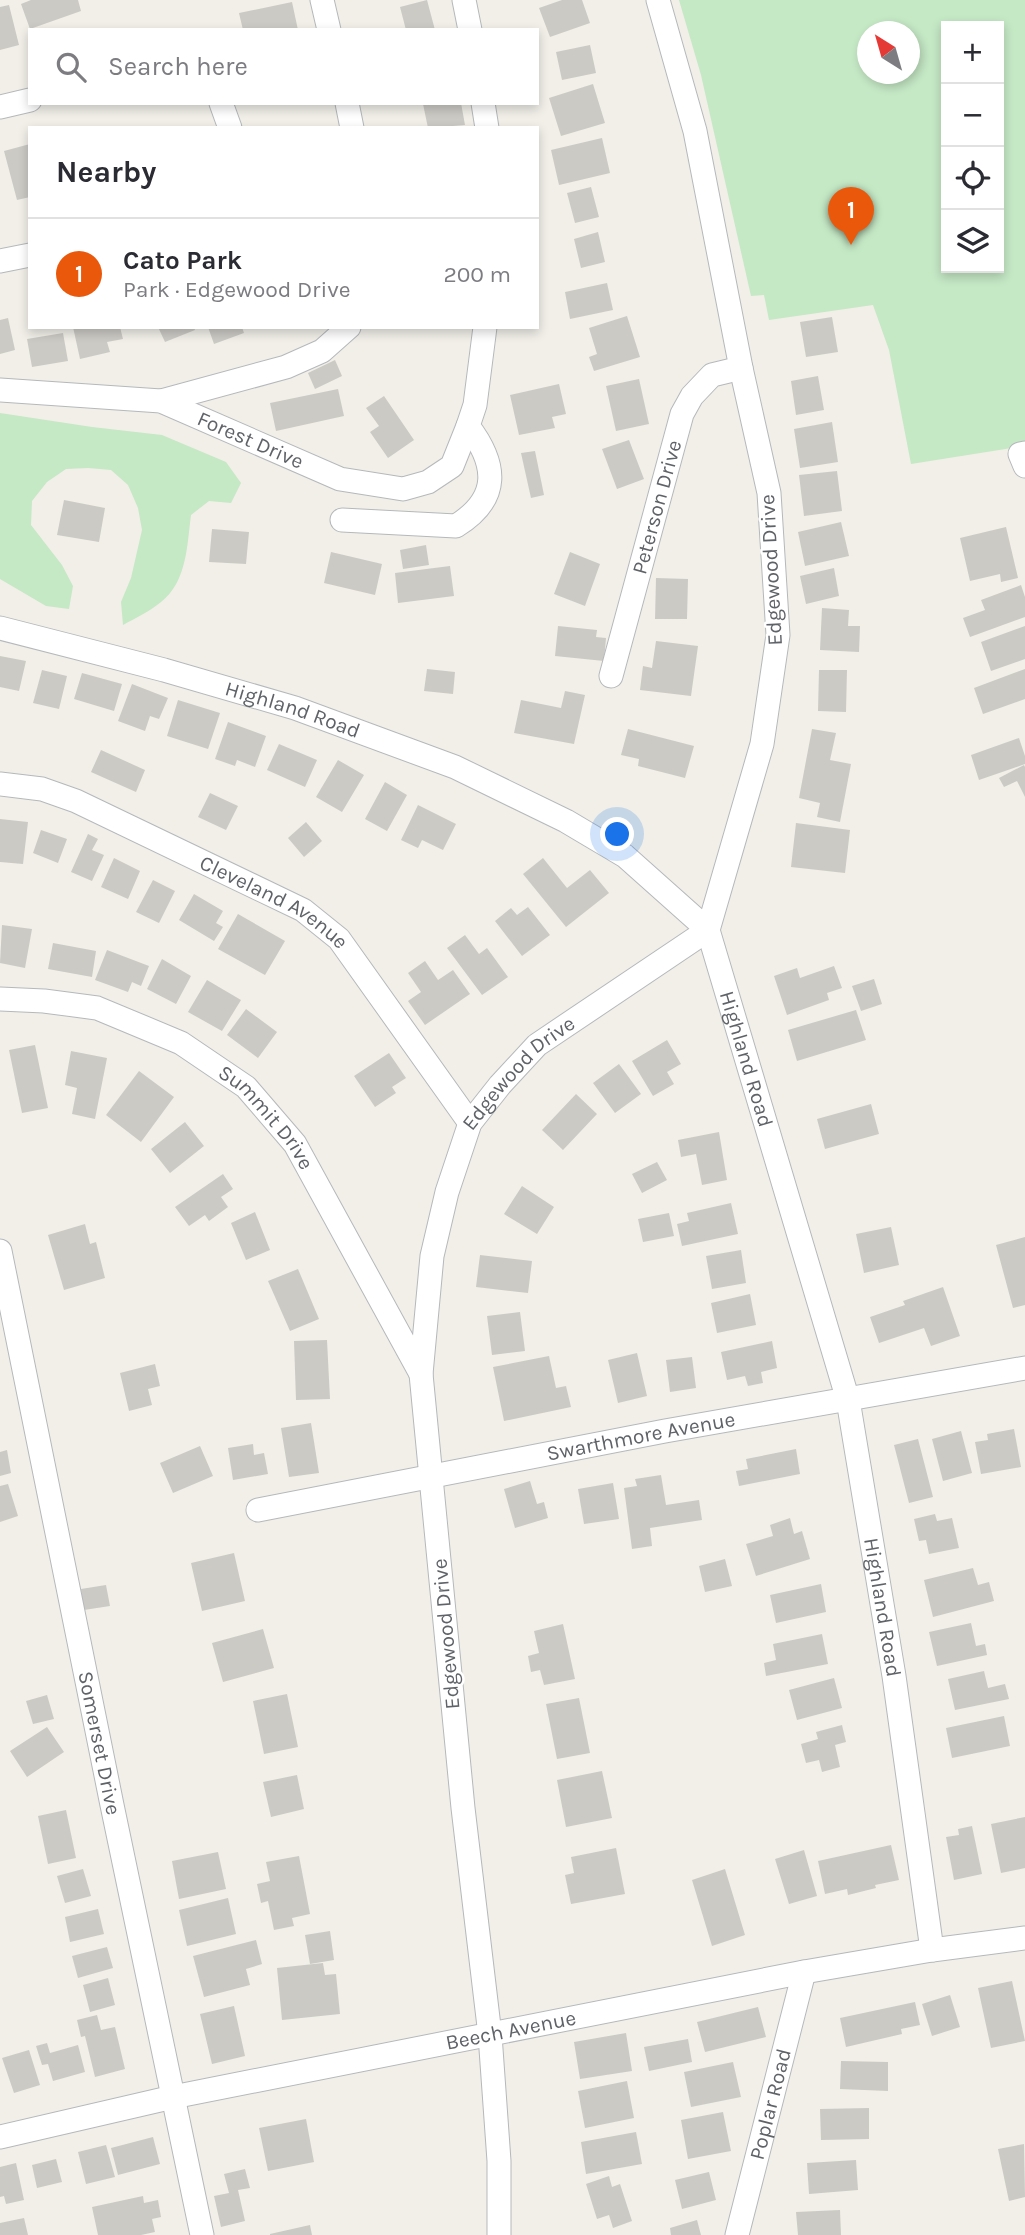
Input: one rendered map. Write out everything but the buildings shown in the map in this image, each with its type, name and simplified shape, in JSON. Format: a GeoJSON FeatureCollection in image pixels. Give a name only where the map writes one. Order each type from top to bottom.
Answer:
{"type":"FeatureCollection","features":[{"type":"Feature","properties":{"kind":"street"},"geometry":{"type":"LineString","coordinates":[[323,0],[330,28]]}},
{"type":"Feature","properties":{"kind":"street"},"geometry":{"type":"LineString","coordinates":[[464,0],[470,28]]}},
{"type":"Feature","properties":{"kind":"street","name":"Edgewood Drive"},"geometry":{"type":"LineString","coordinates":[[499,2235],[499,2161],[490,2035],[463,1808],[421,1374],[432,1256],[447,1192],[470,1123],[500,1085],[537,1045],[708,929],[762,744],[778,635],[769,493],[741,368],[695,131],[658,0]]}},
{"type":"Feature","properties":{"kind":"street"},"geometry":{"type":"LineString","coordinates":[[0,107],[28,100]]}},
{"type":"Feature","properties":{"kind":"street"},"geometry":{"type":"LineString","coordinates":[[222,105],[229,126]]}},
{"type":"Feature","properties":{"kind":"street"},"geometry":{"type":"LineString","coordinates":[[347,105],[352,126]]}},
{"type":"Feature","properties":{"kind":"street"},"geometry":{"type":"LineString","coordinates":[[483,105],[487,126]]}},
{"type":"Feature","properties":{"kind":"street"},"geometry":{"type":"LineString","coordinates":[[0,261],[28,254]]}},
{"type":"Feature","properties":{"kind":"street"},"geometry":{"type":"LineString","coordinates":[[161,401],[286,367],[322,351],[347,329]]}},
{"type":"Feature","properties":{"kind":"street","name":"Forest Drive"},"geometry":{"type":"LineString","coordinates":[[0,390],[161,401],[340,479],[403,489],[428,482],[452,466],[475,405],[485,329]]}},
{"type":"Feature","properties":{"kind":"street","name":"Peterson Drive"},"geometry":{"type":"LineString","coordinates":[[611,676],[682,414],[692,396],[712,375],[741,368]]}},
{"type":"Feature","properties":{"kind":"street"},"geometry":{"type":"LineString","coordinates":[[341,520],[456,526],[463,522],[489,492],[489,461],[482,444],[468,426]]}},
{"type":"Feature","properties":{"kind":"street"},"geometry":{"type":"LineString","coordinates":[[1025,453],[1020,454],[1025,466]]}},
{"type":"Feature","properties":{"kind":"street","name":"Highland Road"},"geometry":{"type":"LineString","coordinates":[[0,628],[164,670],[295,708],[456,767],[566,821],[625,856],[708,929],[848,1400],[894,1676],[932,1950]]}},
{"type":"Feature","properties":{"kind":"street","name":"Cleveland Avenue"},"geometry":{"type":"LineString","coordinates":[[0,784],[42,789],[76,802],[303,910],[340,939],[470,1123]]}},
{"type":"Feature","properties":{"kind":"street","name":"Summit Drive"},"geometry":{"type":"LineString","coordinates":[[0,999],[97,1008],[181,1042],[246,1087],[295,1144],[421,1374]]}},
{"type":"Feature","properties":{"kind":"street","name":"Somerset Drive"},"geometry":{"type":"LineString","coordinates":[[0,1251],[202,2235]]}},
{"type":"Feature","properties":{"kind":"street","name":"Swarthmore Avenue"},"geometry":{"type":"LineString","coordinates":[[258,1510],[665,1431],[1025,1368]]}},
{"type":"Feature","properties":{"kind":"street","name":"Beech Avenue"},"geometry":{"type":"LineString","coordinates":[[0,2137],[173,2097],[804,1972],[932,1950],[1025,1938]]}},
{"type":"Feature","properties":{"kind":"street","name":"Poplar Road"},"geometry":{"type":"LineString","coordinates":[[737,2235],[804,1972]]}},
{"type":"Feature","properties":{"kind":"green space"},"geometry":{"type":"Polygon","coordinates":[[[679,0],[1025,0],[1025,446],[911,464],[889,350],[873,305],[769,320],[764,295],[751,296],[701,75],[679,0]]]}},
{"type":"Feature","properties":{"kind":"green space"},"geometry":{"type":"Polygon","coordinates":[[[0,413],[162,435],[226,462],[241,483],[231,503],[209,501],[191,515],[181,574],[170,594],[123,625],[121,602],[131,578],[142,530],[138,508],[128,485],[111,470],[66,469],[47,482],[32,501],[31,525],[62,565],[73,586],[69,609],[46,606],[0,579],[0,413]]]}},
{"type":"Feature","properties":{"kind":"place","name":"Cato Park"},"geometry":{"type":"Point","coordinates":[851,245]}}]}
